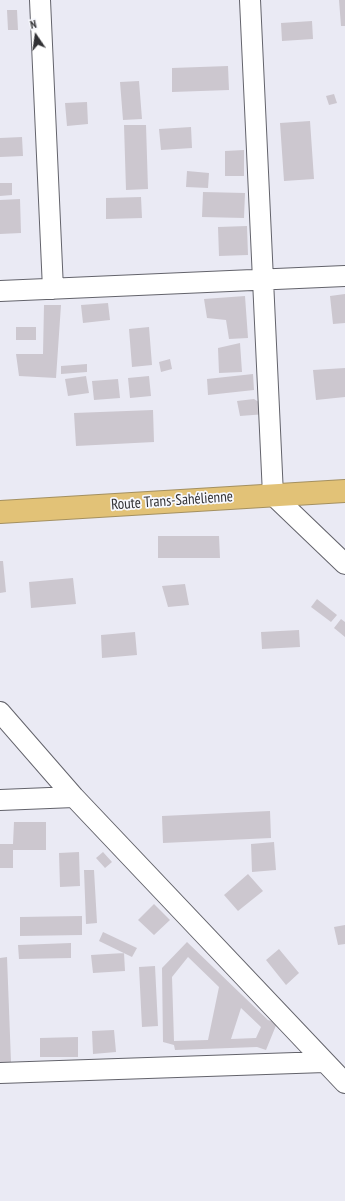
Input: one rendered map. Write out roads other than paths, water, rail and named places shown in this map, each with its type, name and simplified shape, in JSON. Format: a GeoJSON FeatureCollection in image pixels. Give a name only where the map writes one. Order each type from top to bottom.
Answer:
{"type":"FeatureCollection","features":[{"type":"Feature","properties":{"kind":"highway","name":"Route Trans-Sahélienne"},"geometry":{"type":"LineString","coordinates":[[0,512],[345,491]]}},
{"type":"Feature","properties":{"kind":"street"},"geometry":{"type":"LineString","coordinates":[[40,0],[53,289]]}},
{"type":"Feature","properties":{"kind":"street"},"geometry":{"type":"LineString","coordinates":[[250,0],[273,495],[345,564]]}},
{"type":"Feature","properties":{"kind":"street"},"geometry":{"type":"LineString","coordinates":[[0,291],[345,276]]}},
{"type":"Feature","properties":{"kind":"street"},"geometry":{"type":"LineString","coordinates":[[0,712],[74,797],[345,1084]]}},
{"type":"Feature","properties":{"kind":"street"},"geometry":{"type":"LineString","coordinates":[[0,800],[74,797]]}},
{"type":"Feature","properties":{"kind":"street"},"geometry":{"type":"LineString","coordinates":[[0,1073],[325,1062]]}}]}
